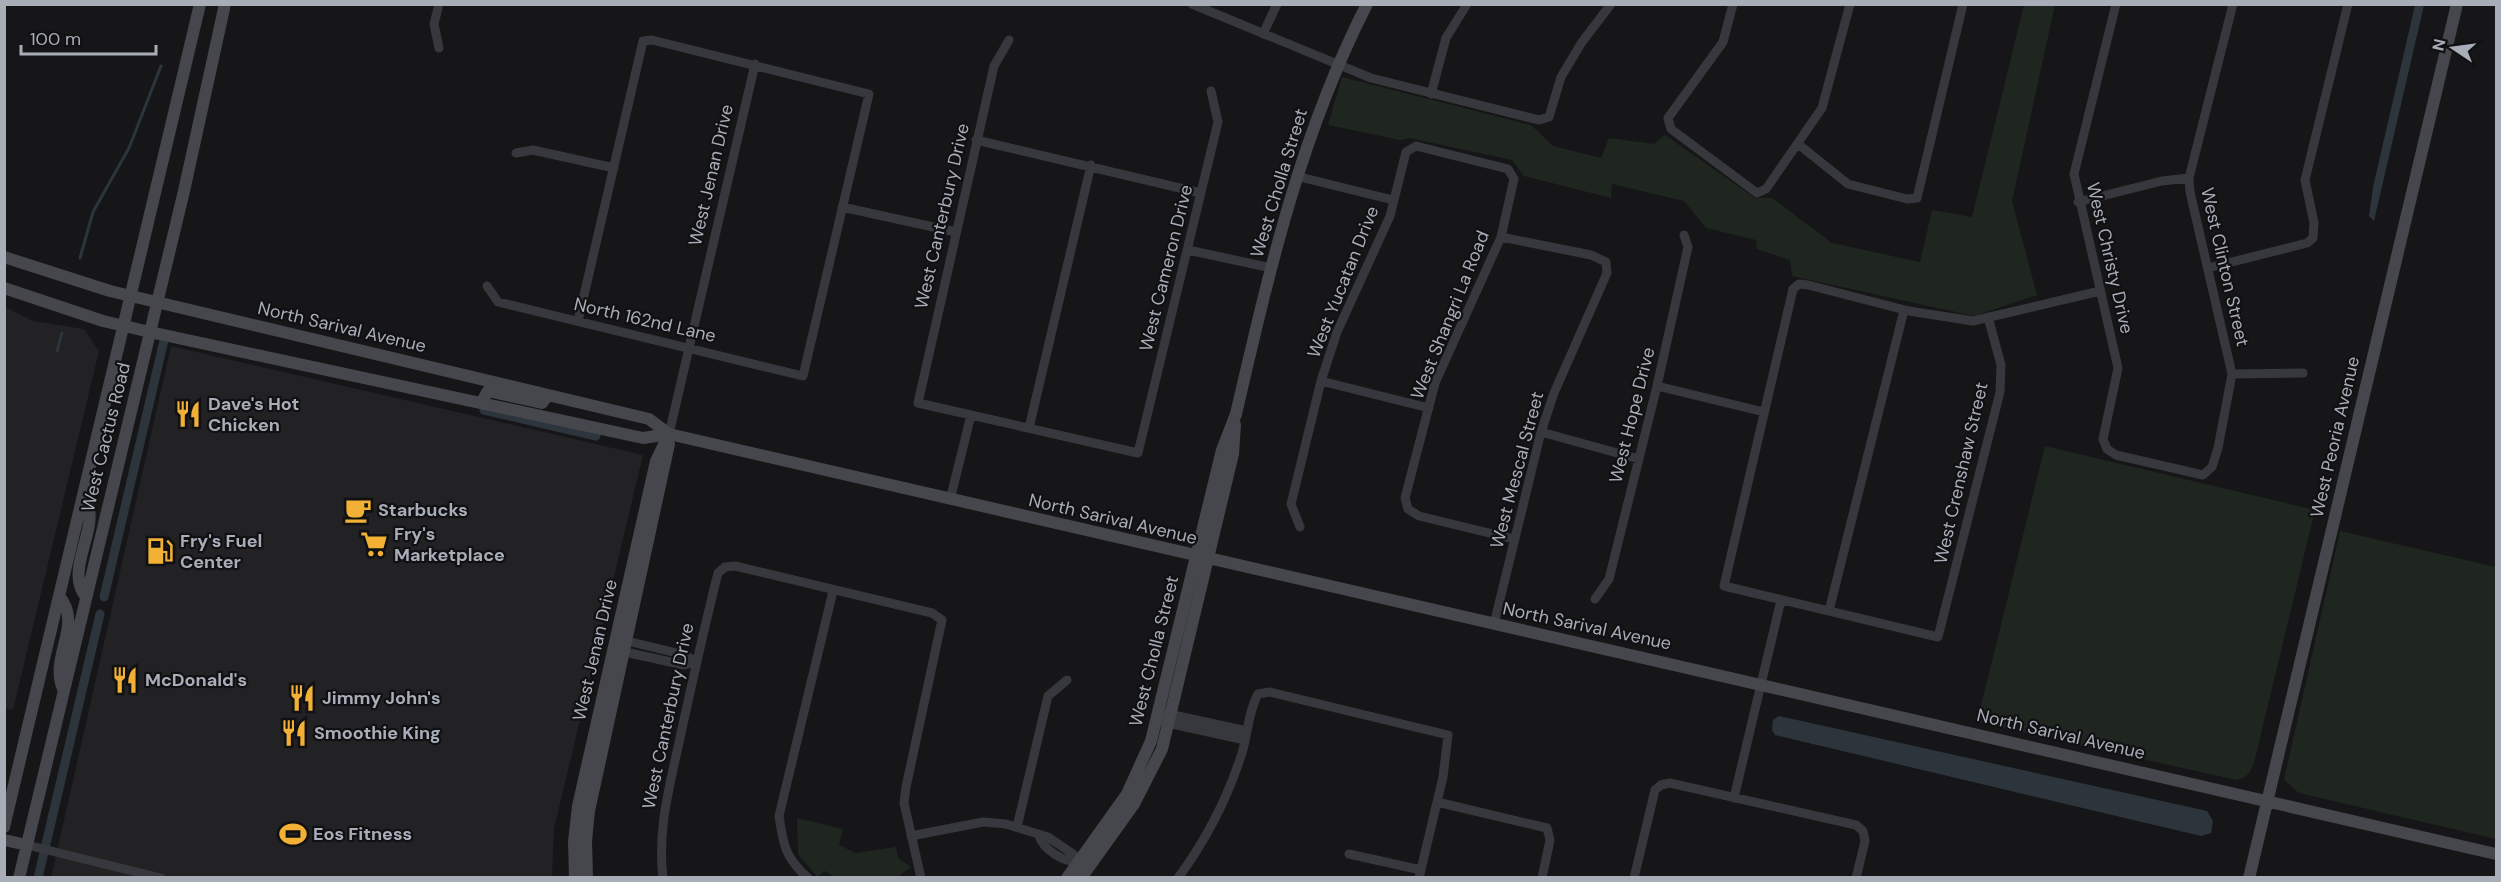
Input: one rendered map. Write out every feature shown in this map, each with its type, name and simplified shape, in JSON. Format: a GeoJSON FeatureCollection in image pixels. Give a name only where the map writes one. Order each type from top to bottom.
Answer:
{"type":"FeatureCollection","features":[{"type":"Feature","properties":{"kind":"main road","name":"West Cactus Road"},"geometry":{"type":"LineString","coordinates":[[4,827],[200,4]]}},
{"type":"Feature","properties":{"kind":"main road","name":"West Cactus Road"},"geometry":{"type":"LineString","coordinates":[[19,878],[158,301],[225,4]]}},
{"type":"Feature","properties":{"kind":"main road","name":"West Cholla Street"},"geometry":{"type":"LineString","coordinates":[[1164,718],[1196,556],[1221,450],[1236,414],[1296,176],[1337,63],[1367,4]]}},
{"type":"Feature","properties":{"kind":"main road","name":"West Peoria Avenue"},"geometry":{"type":"LineString","coordinates":[[2249,878],[2457,4]]}},
{"type":"Feature","properties":{"kind":"main road","name":"North Sarival Avenue"},"geometry":{"type":"LineString","coordinates":[[4,257],[131,296],[649,419],[669,434]]}},
{"type":"Feature","properties":{"kind":"main road","name":"North Sarival Avenue"},"geometry":{"type":"LineString","coordinates":[[4,288],[150,332],[643,438],[669,434],[2496,854]]}},
{"type":"Feature","properties":{"kind":"main road"},"geometry":{"type":"LineString","coordinates":[[481,403],[488,391],[542,403],[548,395]]}},
{"type":"Feature","properties":{"kind":"main road","name":"West Cholla Street"},"geometry":{"type":"LineString","coordinates":[[1067,878],[1082,870],[1135,780],[1164,718],[1209,559],[1233,454],[1236,414]]}},
{"type":"Feature","properties":{"kind":"main road","name":"West Jenan Drive"},"geometry":{"type":"LineString","coordinates":[[576,878],[574,842],[578,806],[622,646],[667,461],[669,434]]}},
{"type":"Feature","properties":{"kind":"main road"},"geometry":{"type":"LineString","coordinates":[[84,490],[89,522],[78,576],[79,588],[86,597]]}},
{"type":"Feature","properties":{"kind":"main road"},"geometry":{"type":"LineString","coordinates":[[59,596],[68,606],[70,616],[58,671],[63,690]]}},
{"type":"Feature","properties":{"kind":"main road","name":"West Jenan Drive"},"geometry":{"type":"LineString","coordinates":[[587,878],[586,841],[589,811],[622,646]]}},
{"type":"Feature","properties":{"kind":"main road"},"geometry":{"type":"LineString","coordinates":[[4,840],[27,845]]}},
{"type":"Feature","properties":{"kind":"street"},"geometry":{"type":"LineString","coordinates":[[439,4],[434,24],[440,48]]}},
{"type":"Feature","properties":{"kind":"street"},"geometry":{"type":"LineString","coordinates":[[1192,4],[1371,78],[1539,120],[1549,117],[1561,78],[1582,42],[1611,4]]}},
{"type":"Feature","properties":{"kind":"street"},"geometry":{"type":"LineString","coordinates":[[1263,34],[1277,4]]}},
{"type":"Feature","properties":{"kind":"street"},"geometry":{"type":"LineString","coordinates":[[1431,94],[1446,38],[1467,4]]}},
{"type":"Feature","properties":{"kind":"street"},"geometry":{"type":"LineString","coordinates":[[1733,4],[1723,42],[1668,118],[1671,129],[1757,192],[1766,189],[1822,108],[1850,4]]}},
{"type":"Feature","properties":{"kind":"street"},"geometry":{"type":"LineString","coordinates":[[1798,144],[1848,184],[1907,199],[1917,198],[1963,4]]}},
{"type":"Feature","properties":{"kind":"street","name":"West Christy Drive"},"geometry":{"type":"LineString","coordinates":[[2116,4],[2074,174],[2078,202],[2118,368],[2103,439],[2107,449],[2116,455],[2203,475],[2212,467]]}},
{"type":"Feature","properties":{"kind":"street","name":"West Clinton Street"},"geometry":{"type":"LineString","coordinates":[[2212,467],[2218,448],[2232,374],[2190,192],[2189,178],[2233,4]]}},
{"type":"Feature","properties":{"kind":"street"},"geometry":{"type":"LineString","coordinates":[[2208,268],[2307,243],[2313,238],[2314,224],[2305,180],[2348,4]]}},
{"type":"Feature","properties":{"kind":"street"},"geometry":{"type":"LineString","coordinates":[[578,321],[643,41],[652,40],[755,64],[869,94],[842,207],[956,232]]}},
{"type":"Feature","properties":{"kind":"street","name":"West Canterbury Drive"},"geometry":{"type":"LineString","coordinates":[[970,415],[918,403],[994,66],[1009,40]]}},
{"type":"Feature","properties":{"kind":"street","name":"West Jenan Drive"},"geometry":{"type":"LineString","coordinates":[[669,434],[755,64]]}},
{"type":"Feature","properties":{"kind":"street","name":"West Cameron Drive"},"geometry":{"type":"LineString","coordinates":[[1029,428],[1138,453],[1218,122],[1211,91]]}},
{"type":"Feature","properties":{"kind":"street"},"geometry":{"type":"LineString","coordinates":[[976,140],[1091,165],[1201,193]]}},
{"type":"Feature","properties":{"kind":"street","name":"West Shangri La Road"},"geometry":{"type":"LineString","coordinates":[[1406,152],[1416,146],[1508,169],[1514,179],[1501,237],[1435,383],[1406,498],[1408,509],[1419,516],[1514,539]]}},
{"type":"Feature","properties":{"kind":"street"},"geometry":{"type":"LineString","coordinates":[[516,153],[533,150],[614,168]]}},
{"type":"Feature","properties":{"kind":"street","name":"West Yucatan Drive"},"geometry":{"type":"LineString","coordinates":[[1300,527],[1291,504],[1321,381],[1337,332],[1390,216],[1406,152]]}},
{"type":"Feature","properties":{"kind":"street"},"geometry":{"type":"LineString","coordinates":[[950,500],[970,415],[1029,428],[1091,165]]}},
{"type":"Feature","properties":{"kind":"street"},"geometry":{"type":"LineString","coordinates":[[1296,176],[1393,200]]}},
{"type":"Feature","properties":{"kind":"street"},"geometry":{"type":"LineString","coordinates":[[2078,202],[2162,181],[2189,178]]}},
{"type":"Feature","properties":{"kind":"street","name":"North 162nd Lane"},"geometry":{"type":"LineString","coordinates":[[487,286],[498,302],[803,376],[842,207]]}},
{"type":"Feature","properties":{"kind":"street","name":"West Hope Drive"},"geometry":{"type":"LineString","coordinates":[[1595,599],[1609,579],[1657,386],[1688,247],[1684,235]]}},
{"type":"Feature","properties":{"kind":"street","name":"West Mescal Street"},"geometry":{"type":"LineString","coordinates":[[1494,624],[1541,432],[1554,393],[1607,273],[1606,262],[1591,255],[1501,237]]}},
{"type":"Feature","properties":{"kind":"street"},"geometry":{"type":"LineString","coordinates":[[1188,250],[1272,268]]}},
{"type":"Feature","properties":{"kind":"street"},"geometry":{"type":"LineString","coordinates":[[1904,310],[1829,611],[1724,586],[1793,288],[1799,284],[1808,285],[1904,310],[1955,320],[1973,321],[2100,291]]}},
{"type":"Feature","properties":{"kind":"street","name":"West Crenshaw Street"},"geometry":{"type":"LineString","coordinates":[[1829,611],[1938,637],[2000,392],[2001,365],[1988,317]]}},
{"type":"Feature","properties":{"kind":"street"},"geometry":{"type":"LineString","coordinates":[[2232,374],[2303,373]]}},
{"type":"Feature","properties":{"kind":"street"},"geometry":{"type":"LineString","coordinates":[[1321,381],[1429,408]]}},
{"type":"Feature","properties":{"kind":"street"},"geometry":{"type":"LineString","coordinates":[[1657,386],[1764,412]]}},
{"type":"Feature","properties":{"kind":"street"},"geometry":{"type":"LineString","coordinates":[[1541,432],[1639,459]]}},
{"type":"Feature","properties":{"kind":"street","name":"West Canterbury Drive"},"geometry":{"type":"LineString","coordinates":[[663,878],[660,849],[662,820],[717,573],[725,567],[735,567],[833,591]]}},
{"type":"Feature","properties":{"kind":"street"},"geometry":{"type":"LineString","coordinates":[[808,878],[790,860],[783,843],[779,816],[833,591],[932,614],[942,620],[904,803],[921,878]]}},
{"type":"Feature","properties":{"kind":"street"},"geometry":{"type":"LineString","coordinates":[[1734,798],[1781,600]]}},
{"type":"Feature","properties":{"kind":"street"},"geometry":{"type":"LineString","coordinates":[[622,646],[684,665],[696,662]]}},
{"type":"Feature","properties":{"kind":"street"},"geometry":{"type":"LineString","coordinates":[[1017,827],[1048,696],[1067,680]]}},
{"type":"Feature","properties":{"kind":"street"},"geometry":{"type":"LineString","coordinates":[[1178,878],[1225,800],[1258,694],[1270,692],[1448,735],[1437,802],[1420,874],[1349,854]]}},
{"type":"Feature","properties":{"kind":"street"},"geometry":{"type":"LineString","coordinates":[[1164,718],[1246,735]]}},
{"type":"Feature","properties":{"kind":"street"},"geometry":{"type":"LineString","coordinates":[[1634,878],[1655,790],[1661,785],[1670,783],[1856,825],[1863,831],[1865,841],[1856,878]]}},
{"type":"Feature","properties":{"kind":"street"},"geometry":{"type":"LineString","coordinates":[[1437,802],[1541,825],[1550,833],[1542,878]]}},
{"type":"Feature","properties":{"kind":"street"},"geometry":{"type":"LineString","coordinates":[[911,836],[983,822],[1017,827],[1039,836],[1042,845],[1082,870]]}},
{"type":"Feature","properties":{"kind":"street"},"geometry":{"type":"LineString","coordinates":[[27,845],[161,878]]}},
{"type":"Feature","properties":{"kind":"shaded area"},"geometry":{"type":"Polygon","coordinates":[[[2024,5],[2055,5],[2012,201],[2037,295],[1974,316],[1792,276],[1790,260],[1757,249],[1756,240],[1706,228],[1684,201],[1612,184],[1611,198],[1524,176],[1512,160],[1409,138],[1400,140],[1328,125],[1342,77],[1531,125],[1553,146],[1601,158],[1609,138],[1654,144],[1665,135],[1755,198],[1772,198],[1832,243],[1920,262],[1932,210],[1972,217],[2024,5]]]}},
{"type":"Feature","properties":{"kind":"shaded area"},"geometry":{"type":"Polygon","coordinates":[[[2415,5],[2424,5],[2374,221],[2369,216],[2373,187],[2415,5]]]}},
{"type":"Feature","properties":{"kind":"shaded area"},"geometry":{"type":"Polygon","coordinates":[[[5,307],[33,321],[84,329],[99,351],[13,710],[4,708],[5,307]]]}},
{"type":"Feature","properties":{"kind":"shaded area"},"geometry":{"type":"Polygon","coordinates":[[[171,346],[643,455],[554,829],[552,877],[51,878],[171,346]]]}},
{"type":"Feature","properties":{"kind":"shaded area"},"geometry":{"type":"Polygon","coordinates":[[[2045,446],[2315,510],[2254,763],[2249,772],[2240,779],[2236,780],[1977,722],[2045,446]]]}},
{"type":"Feature","properties":{"kind":"shaded area"},"geometry":{"type":"Polygon","coordinates":[[[2340,531],[2496,567],[2496,839],[2299,793],[2284,780],[2340,531]]]}},
{"type":"Feature","properties":{"kind":"shaded area"},"geometry":{"type":"Polygon","coordinates":[[[1779,716],[2207,811],[2213,821],[2211,833],[2201,836],[1775,735],[1772,730],[1773,720],[1779,716]]]}},
{"type":"Feature","properties":{"kind":"shaded area"},"geometry":{"type":"Polygon","coordinates":[[[797,818],[843,829],[839,845],[855,853],[896,847],[898,858],[911,867],[896,878],[834,877],[825,871],[817,877],[798,854],[797,818]]]}},
{"type":"Feature","properties":{"kind":"waterway"},"geometry":{"type":"LineString","coordinates":[[80,258],[93,212],[129,148],[161,66]]}},
{"type":"Feature","properties":{"kind":"waterway"},"geometry":{"type":"LineString","coordinates":[[57,351],[62,333]]}},
{"type":"Feature","properties":{"kind":"waterway"},"geometry":{"type":"LineString","coordinates":[[104,597],[165,336],[170,337]]}},
{"type":"Feature","properties":{"kind":"waterway"},"geometry":{"type":"LineString","coordinates":[[484,410],[596,436]]}},
{"type":"Feature","properties":{"kind":"waterway"},"geometry":{"type":"LineString","coordinates":[[38,878],[100,614]]}},
{"type":"Feature","properties":{"kind":"place","name":"Dave's Hot Chicken"},"geometry":{"type":"Point","coordinates":[188,414]}},
{"type":"Feature","properties":{"kind":"place","name":"Starbucks"},"geometry":{"type":"Point","coordinates":[358,510]}},
{"type":"Feature","properties":{"kind":"place","name":"Fry's Marketplace"},"geometry":{"type":"Point","coordinates":[374,544]}},
{"type":"Feature","properties":{"kind":"place","name":"Fry's Fuel Center"},"geometry":{"type":"Point","coordinates":[160,551]}},
{"type":"Feature","properties":{"kind":"place","name":"McDonald's"},"geometry":{"type":"Point","coordinates":[125,680]}},
{"type":"Feature","properties":{"kind":"place","name":"Jimmy John's"},"geometry":{"type":"Point","coordinates":[302,698]}},
{"type":"Feature","properties":{"kind":"place","name":"Smoothie King"},"geometry":{"type":"Point","coordinates":[294,733]}},
{"type":"Feature","properties":{"kind":"place","name":"Eos Fitness"},"geometry":{"type":"Point","coordinates":[293,834]}}]}
